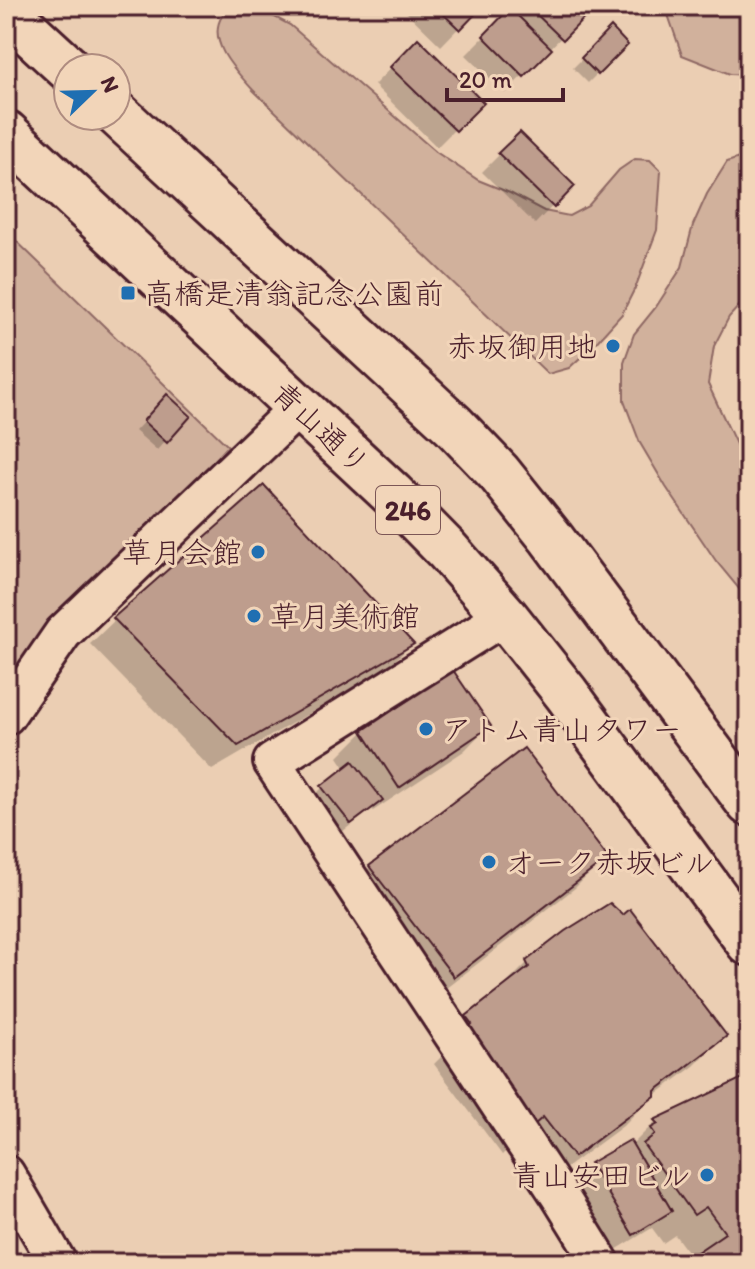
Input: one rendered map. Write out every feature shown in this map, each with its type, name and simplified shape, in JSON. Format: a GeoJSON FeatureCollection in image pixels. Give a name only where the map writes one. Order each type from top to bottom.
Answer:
{"type":"FeatureCollection","features":[{"type":"Feature","properties":{"kind":"highway"},"geometry":{"type":"LineString","coordinates":[[6,11],[52,53]]}},
{"type":"Feature","properties":{"kind":"highway"},"geometry":{"type":"LineString","coordinates":[[132,128],[453,425],[499,473],[749,803]]}},
{"type":"Feature","properties":{"kind":"highway","name":"青山通り"},"geometry":{"type":"LineString","coordinates":[[6,133],[436,538],[505,616],[575,704],[749,943]]}},
{"type":"Feature","properties":{"kind":"street"},"geometry":{"type":"LineString","coordinates":[[6,716],[63,633],[299,407]]}},
{"type":"Feature","properties":{"kind":"street"},"geometry":{"type":"LineString","coordinates":[[505,616],[272,762],[601,1263]]}},
{"type":"Feature","properties":{"kind":"street"},"geometry":{"type":"LineString","coordinates":[[6,1174],[58,1263]]}},
{"type":"Feature","properties":{"kind":"shaded area"},"geometry":{"type":"Polygon","coordinates":[[[231,6],[254,6],[290,25],[436,152],[478,180],[544,211],[569,216],[588,206],[619,170],[635,159],[650,160],[661,171],[657,230],[622,314],[569,368],[548,374],[239,74],[226,56],[218,36],[222,16],[231,6]]]}},
{"type":"Feature","properties":{"kind":"shaded area"},"geometry":{"type":"Polygon","coordinates":[[[665,6],[749,6],[749,75],[730,74],[682,55],[665,6]]]}},
{"type":"Feature","properties":{"kind":"shaded area"},"geometry":{"type":"Polygon","coordinates":[[[748,155],[749,295],[729,317],[714,346],[708,384],[749,467],[749,601],[716,561],[666,487],[640,443],[624,401],[624,362],[634,334],[682,267],[693,225],[707,194],[727,162],[748,155]]]}},
{"type":"Feature","properties":{"kind":"shaded area"},"geometry":{"type":"Polygon","coordinates":[[[6,231],[228,446],[6,692],[6,231]]]}},
{"type":"Feature","properties":{"kind":"building"},"geometry":{"type":"Polygon","coordinates":[[[435,6],[483,6],[460,30],[435,6]]]}},
{"type":"Feature","properties":{"kind":"building"},"geometry":{"type":"Polygon","coordinates":[[[528,6],[593,6],[595,7],[563,40],[528,6]]]}},
{"type":"Feature","properties":{"kind":"building"},"geometry":{"type":"Polygon","coordinates":[[[510,8],[552,49],[524,77],[483,36],[510,8]]]}},
{"type":"Feature","properties":{"kind":"building"},"geometry":{"type":"Polygon","coordinates":[[[611,27],[628,45],[598,75],[581,58],[611,27]]]}},
{"type":"Feature","properties":{"kind":"building"},"geometry":{"type":"Polygon","coordinates":[[[418,38],[484,103],[456,131],[390,67],[418,38]]]}},
{"type":"Feature","properties":{"kind":"building"},"geometry":{"type":"Polygon","coordinates":[[[520,132],[575,186],[554,208],[498,153],[520,132]]]}},
{"type":"Feature","properties":{"kind":"building"},"geometry":{"type":"Polygon","coordinates":[[[167,394],[191,416],[167,443],[143,421],[167,394]]]}},
{"type":"Feature","properties":{"kind":"building","name":"草月会館"},"geometry":{"type":"Polygon","coordinates":[[[264,485],[414,644],[238,746],[113,618],[264,485]]]}},
{"type":"Feature","properties":{"kind":"building","name":"アトム青山タワー"},"geometry":{"type":"Polygon","coordinates":[[[453,670],[491,726],[399,788],[362,731],[453,670]]]}},
{"type":"Feature","properties":{"kind":"building","name":"オーク赤坂ビル"},"geometry":{"type":"Polygon","coordinates":[[[524,748],[608,858],[454,977],[369,866],[524,748]]]}},
{"type":"Feature","properties":{"kind":"building"},"geometry":{"type":"Polygon","coordinates":[[[353,761],[383,800],[351,824],[321,786],[353,761]]]}},
{"type":"Feature","properties":{"kind":"building"},"geometry":{"type":"Polygon","coordinates":[[[610,903],[623,915],[630,909],[727,1036],[574,1157],[543,1117],[533,1126],[463,1032],[472,1024],[466,1016],[529,967],[526,961],[565,931],[610,903]]]}},
{"type":"Feature","properties":{"kind":"building","name":"青山安田ビル"},"geometry":{"type":"Polygon","coordinates":[[[749,1075],[749,1263],[695,1263],[690,1257],[725,1233],[706,1207],[694,1215],[643,1144],[655,1134],[651,1128],[658,1124],[654,1120],[749,1075]]]}},
{"type":"Feature","properties":{"kind":"building"},"geometry":{"type":"Polygon","coordinates":[[[630,1140],[672,1211],[633,1235],[590,1163],[630,1140]]]}},
{"type":"Feature","properties":{"kind":"place","name":"高橋是清翁記念公園前"},"geometry":{"type":"Point","coordinates":[128,293]}},
{"type":"Feature","properties":{"kind":"place","name":"赤坂御用地"},"geometry":{"type":"Point","coordinates":[613,346]}},
{"type":"Feature","properties":{"kind":"place","name":"草月会館"},"geometry":{"type":"Point","coordinates":[258,552]}},
{"type":"Feature","properties":{"kind":"place","name":"草月美術館"},"geometry":{"type":"Point","coordinates":[254,616]}},
{"type":"Feature","properties":{"kind":"place","name":"アトム青山タワー"},"geometry":{"type":"Point","coordinates":[426,729]}},
{"type":"Feature","properties":{"kind":"place","name":"オーク赤坂ビル"},"geometry":{"type":"Point","coordinates":[489,862]}},
{"type":"Feature","properties":{"kind":"place","name":"青山安田ビル"},"geometry":{"type":"Point","coordinates":[707,1175]}}]}
